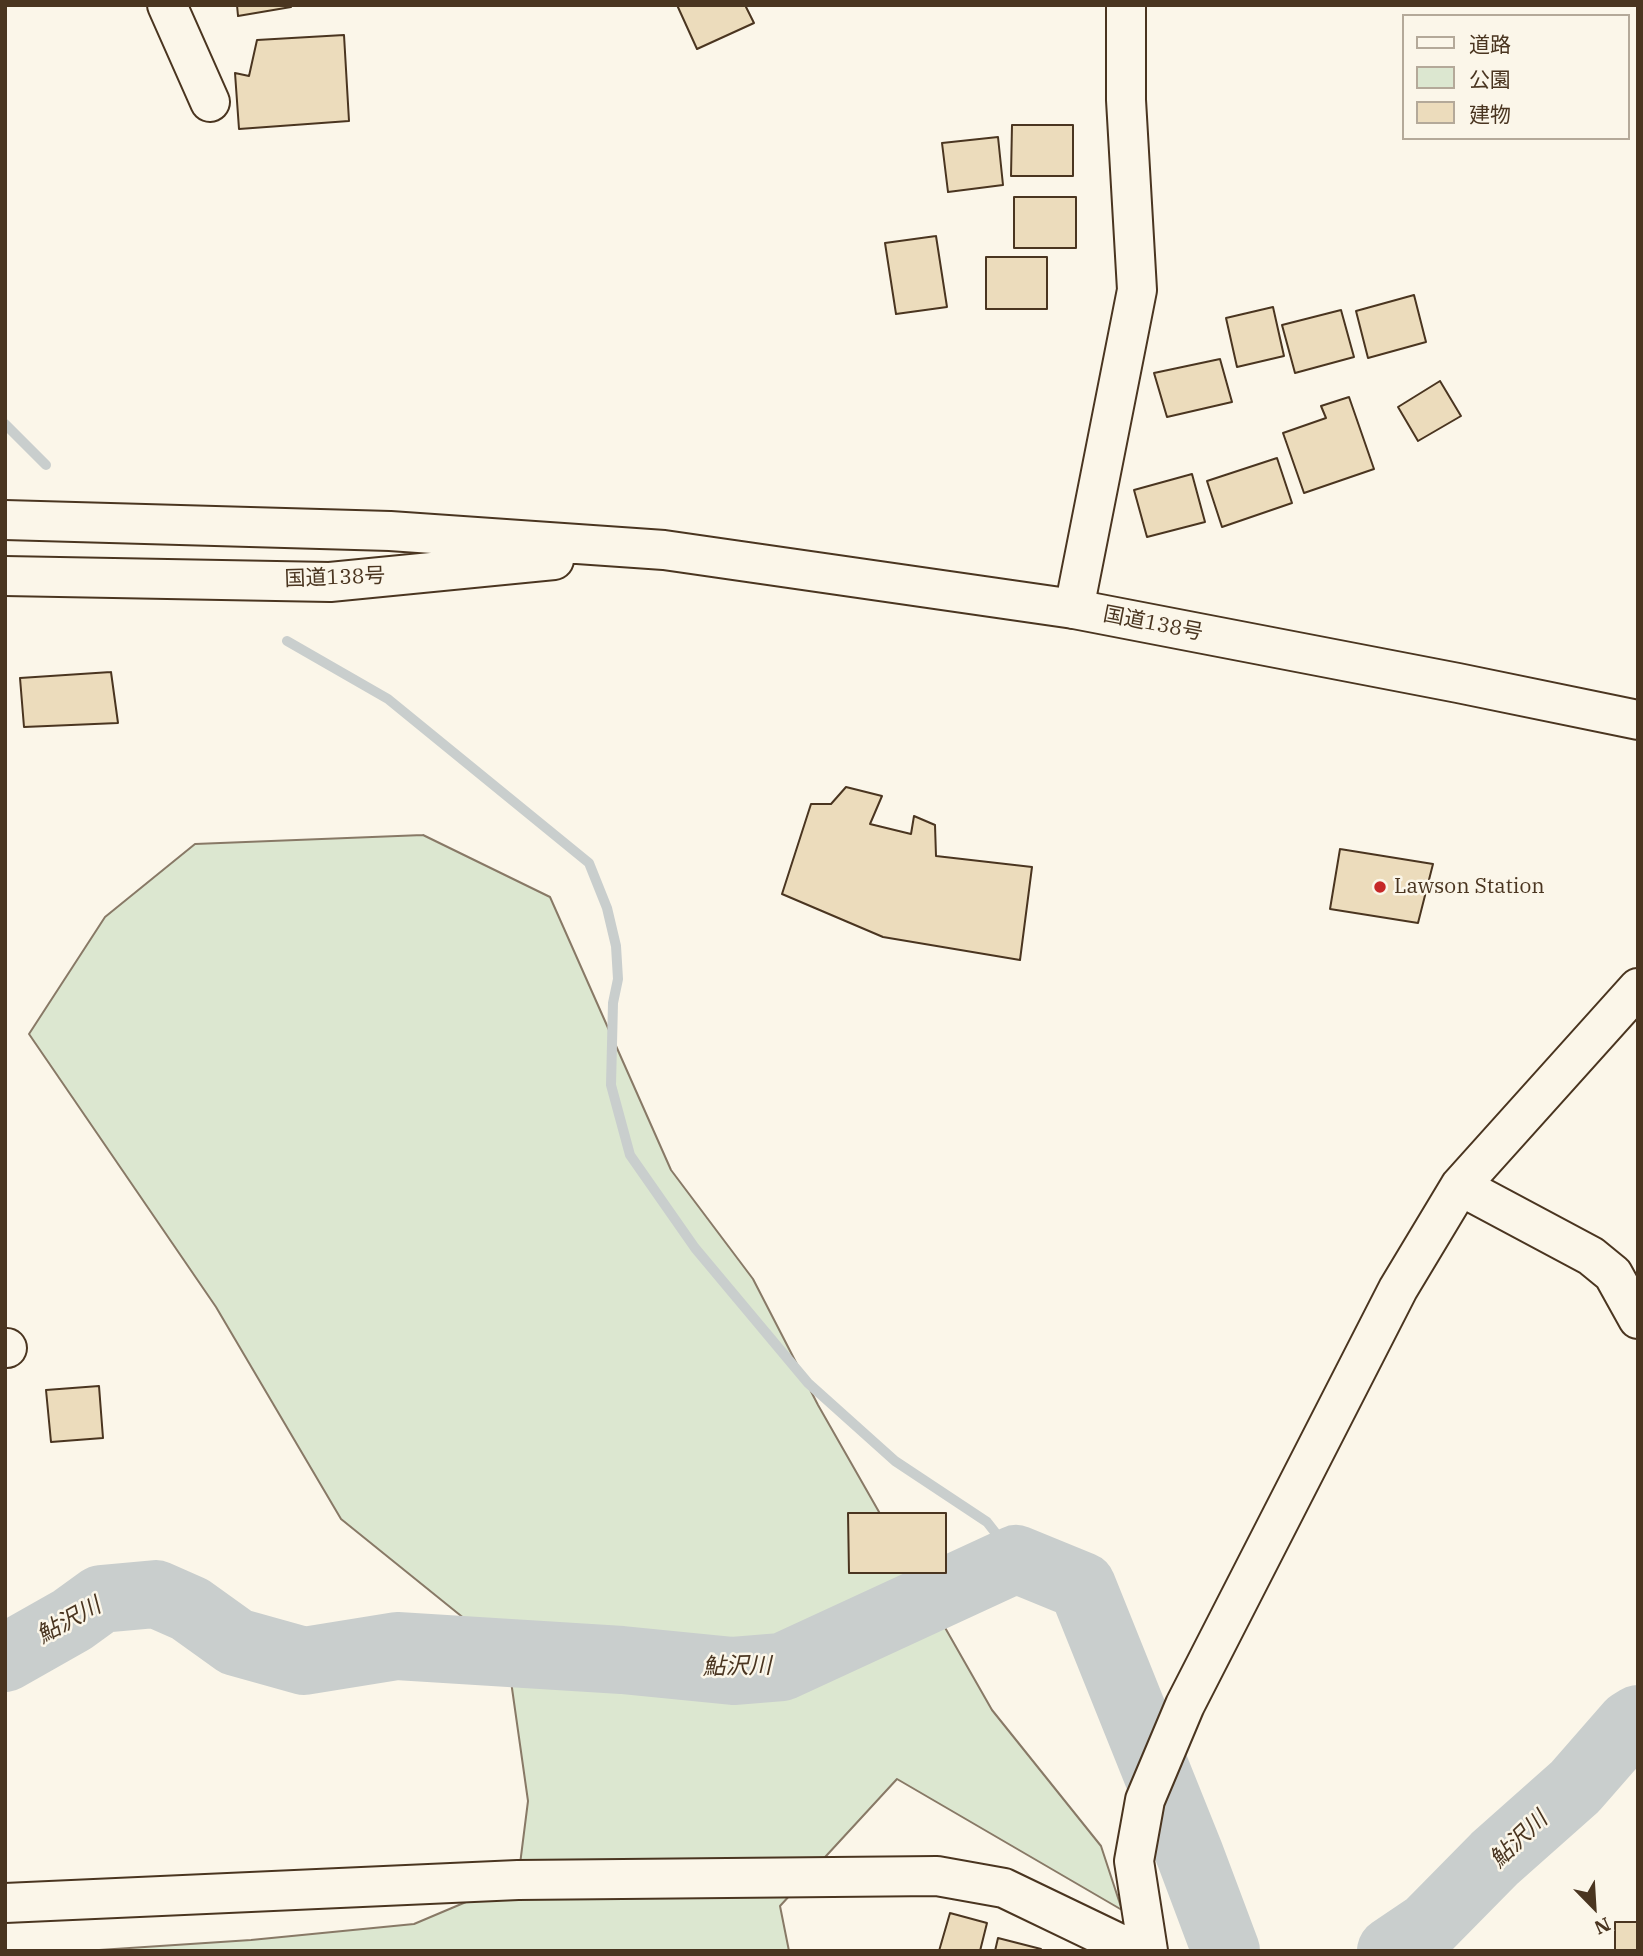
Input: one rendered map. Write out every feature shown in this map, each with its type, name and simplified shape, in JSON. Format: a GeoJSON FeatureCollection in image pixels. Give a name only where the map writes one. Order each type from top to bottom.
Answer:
{"type":"FeatureCollection","features":[{"type":"Feature","properties":{"kind":"main road"},"geometry":{"type":"LineString","coordinates":[[167,5],[210,102]]}},
{"type":"Feature","properties":{"kind":"main road"},"geometry":{"type":"LineString","coordinates":[[1074,609],[1137,290],[1126,100],[1126,5]]}},
{"type":"Feature","properties":{"kind":"main road","name":"国道138号"},"geometry":{"type":"LineString","coordinates":[[5,520],[390,531],[664,550],[1074,609],[1638,720]]}},
{"type":"Feature","properties":{"kind":"main road","name":"国道138号"},"geometry":{"type":"LineString","coordinates":[[5,576],[330,582],[664,550]]}},
{"type":"Feature","properties":{"kind":"main road"},"geometry":{"type":"LineString","coordinates":[[1148,1951],[1134,1861],[1144,1800],[1185,1705],[1398,1289],[1460,1186],[1638,988]]}},
{"type":"Feature","properties":{"kind":"main road"},"geometry":{"type":"LineString","coordinates":[[1460,1186],[1591,1256],[1613,1274],[1638,1319]]}},
{"type":"Feature","properties":{"kind":"main road"},"geometry":{"type":"LineString","coordinates":[[5,1903],[518,1880],[937,1876],[1004,1888],[1135,1951]]}},
{"type":"Feature","properties":{"kind":"green space"},"geometry":{"type":"Polygon","coordinates":[[[423,835],[550,897],[671,1170],[753,1279],[818,1405],[992,1710],[1101,1846],[1122,1910],[897,1779],[780,1906],[789,1951],[84,1951],[251,1940],[414,1924],[518,1880],[528,1801],[507,1653],[341,1519],[216,1307],[29,1034],[105,917],[195,844],[423,835]]]}},
{"type":"Feature","properties":{"kind":"building"},"geometry":{"type":"Polygon","coordinates":[[[237,5],[290,5],[291,7],[238,16],[237,5]]]}},
{"type":"Feature","properties":{"kind":"building"},"geometry":{"type":"Polygon","coordinates":[[[677,5],[745,5],[754,23],[697,49],[677,5]]]}},
{"type":"Feature","properties":{"kind":"building"},"geometry":{"type":"Polygon","coordinates":[[[344,35],[349,121],[239,129],[235,73],[249,76],[257,40],[344,35]]]}},
{"type":"Feature","properties":{"kind":"building"},"geometry":{"type":"Polygon","coordinates":[[[1012,125],[1073,125],[1073,176],[1011,176],[1012,125]]]}},
{"type":"Feature","properties":{"kind":"building"},"geometry":{"type":"Polygon","coordinates":[[[998,137],[1003,185],[948,192],[942,143],[998,137]]]}},
{"type":"Feature","properties":{"kind":"building"},"geometry":{"type":"Polygon","coordinates":[[[1014,197],[1076,197],[1076,248],[1014,248],[1014,197]]]}},
{"type":"Feature","properties":{"kind":"building"},"geometry":{"type":"Polygon","coordinates":[[[936,236],[947,307],[896,314],[885,243],[936,236]]]}},
{"type":"Feature","properties":{"kind":"building"},"geometry":{"type":"Polygon","coordinates":[[[986,257],[1047,257],[1047,309],[986,309],[986,257]]]}},
{"type":"Feature","properties":{"kind":"building"},"geometry":{"type":"Polygon","coordinates":[[[1414,295],[1426,342],[1368,358],[1356,311],[1414,295]]]}},
{"type":"Feature","properties":{"kind":"building"},"geometry":{"type":"Polygon","coordinates":[[[1273,307],[1284,356],[1237,367],[1226,318],[1273,307]]]}},
{"type":"Feature","properties":{"kind":"building"},"geometry":{"type":"Polygon","coordinates":[[[1341,310],[1354,357],[1295,373],[1282,325],[1341,310]]]}},
{"type":"Feature","properties":{"kind":"building"},"geometry":{"type":"Polygon","coordinates":[[[1220,359],[1232,402],[1167,417],[1154,373],[1220,359]]]}},
{"type":"Feature","properties":{"kind":"building"},"geometry":{"type":"Polygon","coordinates":[[[1440,381],[1461,416],[1418,441],[1398,407],[1440,381]]]}},
{"type":"Feature","properties":{"kind":"building"},"geometry":{"type":"Polygon","coordinates":[[[1349,397],[1374,469],[1304,493],[1283,433],[1326,418],[1321,406],[1349,397]]]}},
{"type":"Feature","properties":{"kind":"building"},"geometry":{"type":"Polygon","coordinates":[[[1277,458],[1292,503],[1222,527],[1207,481],[1277,458]]]}},
{"type":"Feature","properties":{"kind":"building"},"geometry":{"type":"Polygon","coordinates":[[[1192,474],[1205,522],[1147,537],[1134,490],[1192,474]]]}},
{"type":"Feature","properties":{"kind":"building"},"geometry":{"type":"Polygon","coordinates":[[[111,672],[118,723],[24,727],[20,678],[111,672]]]}},
{"type":"Feature","properties":{"kind":"building"},"geometry":{"type":"Polygon","coordinates":[[[846,787],[882,796],[870,824],[911,834],[914,816],[935,825],[936,856],[1032,867],[1020,960],[883,937],[782,894],[811,804],[831,804],[846,787]]]}},
{"type":"Feature","properties":{"kind":"building","name":"Lawson Station"},"geometry":{"type":"Polygon","coordinates":[[[1340,849],[1433,864],[1418,923],[1330,909],[1340,849]]]}},
{"type":"Feature","properties":{"kind":"building"},"geometry":{"type":"Polygon","coordinates":[[[99,1386],[103,1438],[51,1442],[46,1390],[99,1386]]]}},
{"type":"Feature","properties":{"kind":"building"},"geometry":{"type":"Polygon","coordinates":[[[848,1513],[946,1513],[946,1573],[849,1573],[848,1513]]]}},
{"type":"Feature","properties":{"kind":"building"},"geometry":{"type":"Polygon","coordinates":[[[950,1913],[987,1923],[980,1951],[939,1951],[950,1913]]]}},
{"type":"Feature","properties":{"kind":"building"},"geometry":{"type":"Polygon","coordinates":[[[1615,1922],[1638,1922],[1638,1951],[1615,1951],[1615,1922]]]}},
{"type":"Feature","properties":{"kind":"building"},"geometry":{"type":"Polygon","coordinates":[[[998,1938],[1041,1949],[995,1951],[998,1938]]]}},
{"type":"Feature","properties":{"kind":"waterway"},"geometry":{"type":"LineString","coordinates":[[5,424],[46,465]]}},
{"type":"Feature","properties":{"kind":"waterway"},"geometry":{"type":"LineString","coordinates":[[287,641],[388,699],[589,863],[607,908],[616,946],[618,979],[613,1003],[611,1085],[630,1155],[695,1248],[808,1383],[895,1461],[987,1522],[1016,1559]]}},
{"type":"Feature","properties":{"kind":"waterway","name":"鮎沢川"},"geometry":{"type":"LineString","coordinates":[[5,1658],[72,1620],[101,1599],[156,1594],[190,1609],[236,1642],[304,1661],[397,1646],[622,1660],[733,1671],[782,1667],[1016,1559],[1082,1586],[1226,1951]]}},
{"type":"Feature","properties":{"kind":"waterway","name":"鮎沢川"},"geometry":{"type":"LineString","coordinates":[[1391,1951],[1428,1926],[1495,1858],[1575,1787],[1630,1724],[1638,1719]]}},
{"type":"Feature","properties":{"kind":"place","name":"Lawson Station"},"geometry":{"type":"Point","coordinates":[1380,887]}}]}
